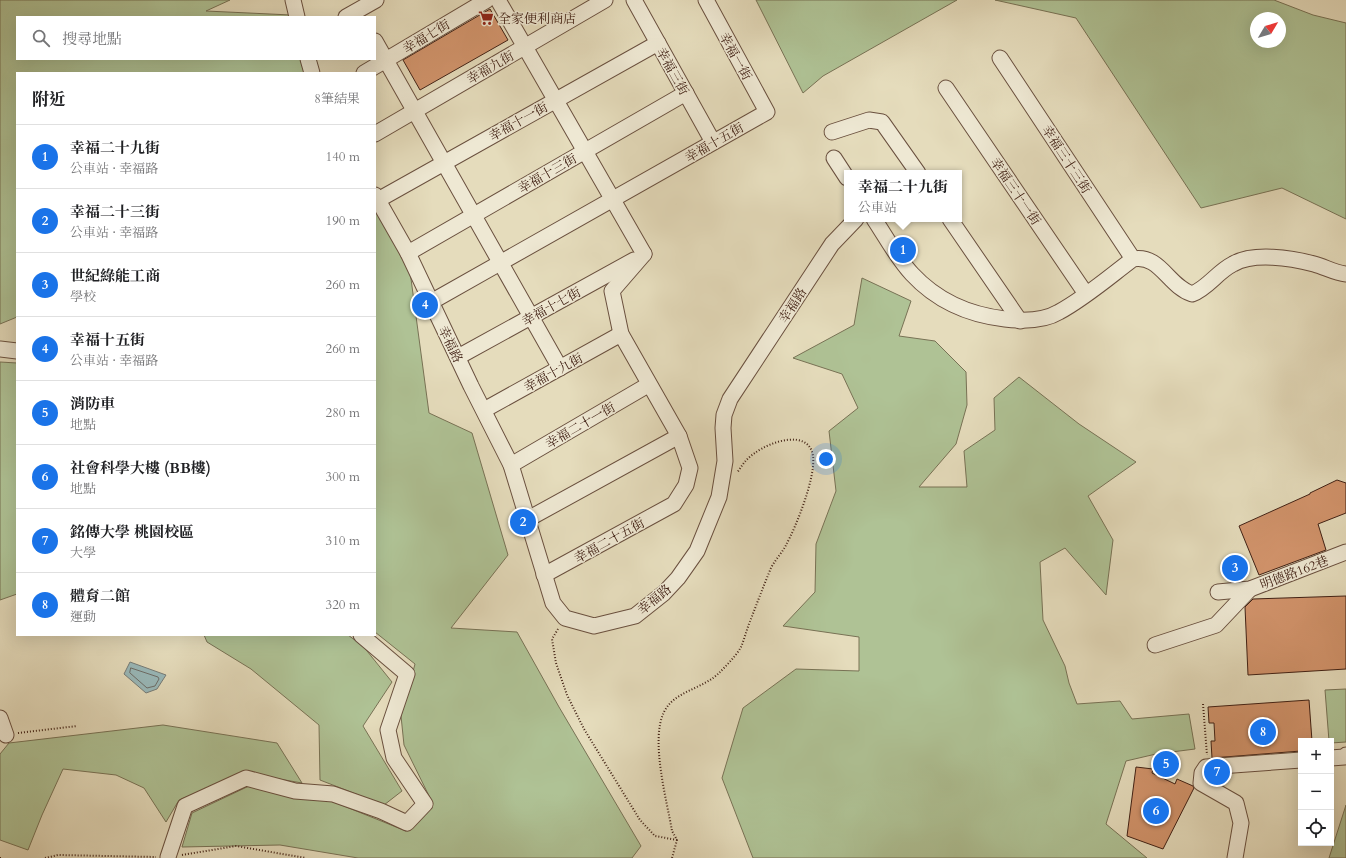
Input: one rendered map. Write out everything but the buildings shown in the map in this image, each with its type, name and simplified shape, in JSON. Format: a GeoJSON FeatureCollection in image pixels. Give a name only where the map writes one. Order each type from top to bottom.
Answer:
{"type":"FeatureCollection","features":[{"type":"Feature","properties":{"kind":"street"},"geometry":{"type":"LineString","coordinates":[[292,0],[297,16]]}},
{"type":"Feature","properties":{"kind":"street"},"geometry":{"type":"LineString","coordinates":[[355,15],[376,0]]}},
{"type":"Feature","properties":{"kind":"street","name":"幸福七街"},"geometry":{"type":"LineString","coordinates":[[366,72],[487,0]]}},
{"type":"Feature","properties":{"kind":"street"},"geometry":{"type":"LineString","coordinates":[[498,0],[644,254],[612,291],[621,334],[648,385],[679,436],[528,519]]}},
{"type":"Feature","properties":{"kind":"street","name":"幸福九街"},"geometry":{"type":"LineString","coordinates":[[376,133],[606,0]]}},
{"type":"Feature","properties":{"kind":"street","name":"幸福三街"},"geometry":{"type":"LineString","coordinates":[[634,0],[713,142]]}},
{"type":"Feature","properties":{"kind":"street","name":"幸福一街"},"geometry":{"type":"LineString","coordinates":[[706,0],[767,112]]}},
{"type":"Feature","properties":{"kind":"street"},"geometry":{"type":"LineString","coordinates":[[376,43],[560,368]]}},
{"type":"Feature","properties":{"kind":"street","name":"幸福十一街"},"geometry":{"type":"LineString","coordinates":[[376,197],[444,162],[658,43]]}},
{"type":"Feature","properties":{"kind":"street","name":"幸福三十三街"},"geometry":{"type":"LineString","coordinates":[[1000,58],[1133,259]]}},
{"type":"Feature","properties":{"kind":"street"},"geometry":{"type":"LineString","coordinates":[[308,60],[312,72]]}},
{"type":"Feature","properties":{"kind":"street","name":"幸福三十一街"},"geometry":{"type":"LineString","coordinates":[[946,88],[1086,294]]}},
{"type":"Feature","properties":{"kind":"street","name":"幸福十三街"},"geometry":{"type":"LineString","coordinates":[[408,253],[686,93]]}},
{"type":"Feature","properties":{"kind":"street","name":"幸福十五街"},"geometry":{"type":"LineString","coordinates":[[431,302],[767,112]]}},
{"type":"Feature","properties":{"kind":"street"},"geometry":{"type":"LineString","coordinates":[[832,132],[869,120],[882,122],[916,170]]}},
{"type":"Feature","properties":{"kind":"street"},"geometry":{"type":"LineString","coordinates":[[834,158],[844,173]]}},
{"type":"Feature","properties":{"kind":"street","name":"幸福路"},"geometry":{"type":"LineString","coordinates":[[376,197],[408,253],[511,465],[553,603],[565,618],[594,626],[635,616],[664,592],[678,578],[697,551],[719,497],[725,462],[723,433],[724,414],[730,399],[832,244],[853,222]]}},
{"type":"Feature","properties":{"kind":"street"},"geometry":{"type":"LineString","coordinates":[[876,222],[911,273],[928,289],[966,311],[985,316],[1020,321],[1037,319],[1058,313],[1133,259],[1149,259],[1157,265],[1177,287],[1192,294],[1207,286],[1231,264],[1251,258],[1268,256],[1314,264],[1346,274]]}},
{"type":"Feature","properties":{"kind":"street"},"geometry":{"type":"LineString","coordinates":[[952,222],[1020,321]]}},
{"type":"Feature","properties":{"kind":"street","name":"幸福十七街"},"geometry":{"type":"LineString","coordinates":[[458,357],[644,254]]}},
{"type":"Feature","properties":{"kind":"street","name":"幸福十九街"},"geometry":{"type":"LineString","coordinates":[[484,410],[621,334]]}},
{"type":"Feature","properties":{"kind":"street"},"geometry":{"type":"LineString","coordinates":[[0,349],[16,351]]}},
{"type":"Feature","properties":{"kind":"street","name":"幸福二十一街"},"geometry":{"type":"LineString","coordinates":[[511,465],[648,385]]}},
{"type":"Feature","properties":{"kind":"street","name":"幸福二十五街"},"geometry":{"type":"LineString","coordinates":[[544,575],[674,504],[686,485],[690,468],[679,436]]}},
{"type":"Feature","properties":{"kind":"street","name":"明德路162巷"},"geometry":{"type":"LineString","coordinates":[[1218,592],[1250,589],[1346,552]]}},
{"type":"Feature","properties":{"kind":"street"},"geometry":{"type":"LineString","coordinates":[[1155,645],[1216,625],[1250,589]]}},
{"type":"Feature","properties":{"kind":"street"},"geometry":{"type":"LineString","coordinates":[[168,857],[185,806],[246,778],[295,791],[333,794],[381,811],[407,823],[425,804],[394,758],[388,730],[407,674],[362,636]]}},
{"type":"Feature","properties":{"kind":"street"},"geometry":{"type":"LineString","coordinates":[[0,718],[6,735]]}},
{"type":"Feature","properties":{"kind":"street"},"geometry":{"type":"LineString","coordinates":[[1334,758],[1344,757],[1346,755]]}},
{"type":"Feature","properties":{"kind":"street"},"geometry":{"type":"LineString","coordinates":[[1235,858],[1242,823],[1236,803],[1201,783],[1202,773],[1206,767],[1298,760]]}},
{"type":"Feature","properties":{"kind":"path"},"geometry":{"type":"LineString","coordinates":[[672,858],[677,840],[672,831],[658,756],[664,712],[674,698],[704,684],[719,673],[740,648],[772,566],[786,545],[796,523],[809,485],[813,456],[809,448],[802,441],[791,439],[780,441],[755,452],[744,462],[736,474]]}},
{"type":"Feature","properties":{"kind":"path"},"geometry":{"type":"LineString","coordinates":[[565,618],[552,640],[556,663],[567,695],[584,728],[640,820],[655,836],[677,840]]}},
{"type":"Feature","properties":{"kind":"path"},"geometry":{"type":"LineString","coordinates":[[1204,704],[1208,767]]}},
{"type":"Feature","properties":{"kind":"path"},"geometry":{"type":"LineString","coordinates":[[6,735],[77,726]]}},
{"type":"Feature","properties":{"kind":"green space"},"geometry":{"type":"Polygon","coordinates":[[[0,0],[230,0],[206,11],[291,15],[16,16],[16,60],[304,60],[308,72],[16,72],[16,317],[0,324],[0,0]]]}},
{"type":"Feature","properties":{"kind":"green space"},"geometry":{"type":"Polygon","coordinates":[[[756,0],[957,0],[823,76],[803,93],[756,0]]]}},
{"type":"Feature","properties":{"kind":"green space"},"geometry":{"type":"Polygon","coordinates":[[[995,0],[1274,0],[1313,15],[1346,23],[1346,219],[1282,188],[1201,208],[1076,18],[995,0]]]}},
{"type":"Feature","properties":{"kind":"green space"},"geometry":{"type":"Polygon","coordinates":[[[376,205],[409,264],[429,413],[472,433],[508,555],[451,628],[517,632],[559,707],[641,846],[632,858],[358,858],[280,845],[182,847],[192,813],[249,786],[334,802],[406,831],[433,804],[404,745],[401,716],[415,664],[376,633],[376,205]]]}},
{"type":"Feature","properties":{"kind":"green space"},"geometry":{"type":"Polygon","coordinates":[[[862,278],[911,301],[899,336],[935,341],[966,372],[967,405],[956,444],[919,487],[967,487],[964,451],[995,430],[994,398],[1019,377],[1079,424],[1136,462],[1088,496],[1113,540],[1106,595],[1065,548],[1040,562],[1043,620],[1065,666],[1069,683],[1077,704],[1120,701],[1132,719],[1189,714],[1195,749],[1156,754],[1126,761],[1106,824],[1147,858],[753,858],[722,778],[743,708],[796,669],[859,671],[859,637],[783,626],[815,592],[816,544],[836,491],[829,431],[858,408],[842,374],[793,358],[854,325],[862,278]]]}},
{"type":"Feature","properties":{"kind":"green space"},"geometry":{"type":"Polygon","coordinates":[[[0,362],[16,363],[16,594],[0,600],[0,362]]]}},
{"type":"Feature","properties":{"kind":"green space"},"geometry":{"type":"Polygon","coordinates":[[[204,636],[349,636],[363,646],[392,682],[363,726],[402,791],[384,805],[320,780],[319,725],[251,669],[207,642],[204,636]]]}},
{"type":"Feature","properties":{"kind":"green space"},"geometry":{"type":"Polygon","coordinates":[[[1346,689],[1346,742],[1334,743],[1334,738],[1329,738],[1325,690],[1346,689]]]}},
{"type":"Feature","properties":{"kind":"green space"},"geometry":{"type":"Polygon","coordinates":[[[163,725],[277,743],[302,783],[245,773],[179,800],[166,822],[144,788],[116,775],[63,769],[28,850],[0,840],[0,754],[9,743],[163,725]]]}},
{"type":"Feature","properties":{"kind":"green space"},"geometry":{"type":"Polygon","coordinates":[[[1346,805],[1346,858],[1329,858],[1346,805]]]}},
{"type":"Feature","properties":{"kind":"water"},"geometry":{"type":"Polygon","coordinates":[[[130,662],[166,675],[157,689],[146,693],[124,674],[130,662]]]}},
{"type":"Feature","properties":{"kind":"place","name":"全家便利商店"},"geometry":{"type":"Point","coordinates":[486,18]}},
{"type":"Feature","properties":{"kind":"place","name":"幸福二十九街"},"geometry":{"type":"Point","coordinates":[903,250]}},
{"type":"Feature","properties":{"kind":"place","name":"幸福十五街"},"geometry":{"type":"Point","coordinates":[425,305]}},
{"type":"Feature","properties":{"kind":"place","name":"幸福二十三街"},"geometry":{"type":"Point","coordinates":[523,522]}},
{"type":"Feature","properties":{"kind":"place","name":"世紀綠能工商"},"geometry":{"type":"Point","coordinates":[1235,568]}},
{"type":"Feature","properties":{"kind":"place","name":"體育二館"},"geometry":{"type":"Point","coordinates":[1263,732]}},
{"type":"Feature","properties":{"kind":"place","name":"消防車"},"geometry":{"type":"Point","coordinates":[1166,764]}},
{"type":"Feature","properties":{"kind":"place","name":"銘傳大學 桃園校區"},"geometry":{"type":"Point","coordinates":[1217,772]}},
{"type":"Feature","properties":{"kind":"place","name":"社會科學大樓 (BB樓)"},"geometry":{"type":"Point","coordinates":[1156,811]}}]}
